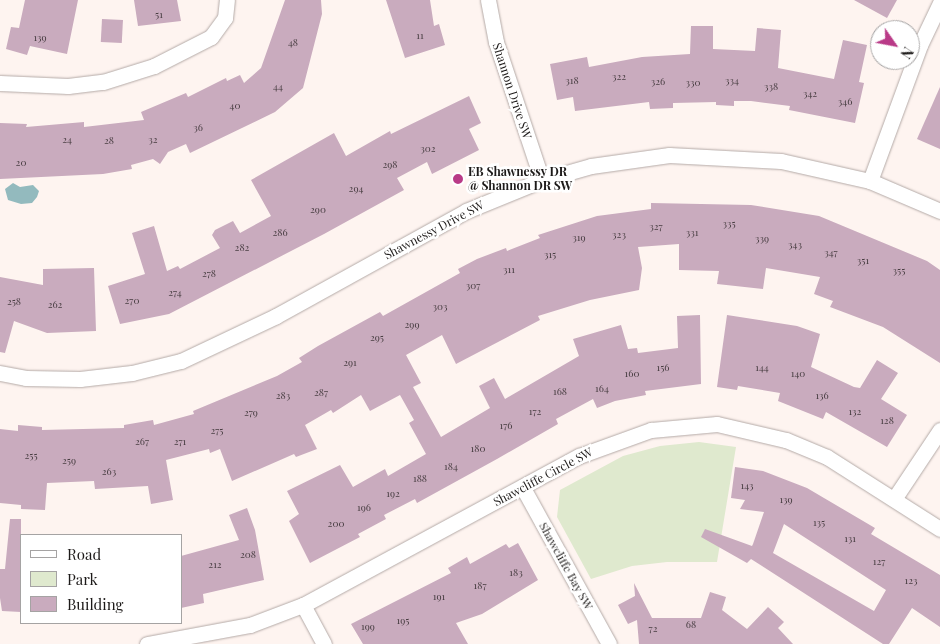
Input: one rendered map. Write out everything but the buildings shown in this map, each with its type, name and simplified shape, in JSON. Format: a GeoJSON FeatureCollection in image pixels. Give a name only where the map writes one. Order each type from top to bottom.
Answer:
{"type":"FeatureCollection","features":[{"type":"Feature","properties":{"kind":"street"},"geometry":{"type":"LineString","coordinates":[[0,83],[68,86],[103,82],[154,66],[211,36],[225,18],[227,0]]}},
{"type":"Feature","properties":{"kind":"street","name":"Shannon Drive SW"},"geometry":{"type":"LineString","coordinates":[[488,0],[496,42],[542,180]]}},
{"type":"Feature","properties":{"kind":"street"},"geometry":{"type":"LineString","coordinates":[[870,181],[920,45],[940,3]]}},
{"type":"Feature","properties":{"kind":"street","name":"Shawnessy Drive SW"},"geometry":{"type":"LineString","coordinates":[[0,373],[26,378],[80,379],[132,373],[180,361],[269,320],[466,212],[542,180],[592,166],[684,155],[780,160],[870,181],[940,211]]}},
{"type":"Feature","properties":{"kind":"street","name":"Shawcliffe Circle SW"},"geometry":{"type":"LineString","coordinates":[[147,644],[250,625],[303,605],[523,488],[579,456],[628,436],[671,427],[717,424],[765,433],[804,446],[894,499],[940,529]]}},
{"type":"Feature","properties":{"kind":"street"},"geometry":{"type":"LineString","coordinates":[[894,499],[940,430]]}},
{"type":"Feature","properties":{"kind":"street","name":"Shawcliffe Bay SW"},"geometry":{"type":"LineString","coordinates":[[523,488],[609,644]]}},
{"type":"Feature","properties":{"kind":"street"},"geometry":{"type":"LineString","coordinates":[[303,605],[324,644]]}},
{"type":"Feature","properties":{"kind":"green space"},"geometry":{"type":"Polygon","coordinates":[[[699,442],[736,447],[717,562],[667,562],[632,566],[591,579],[557,517],[560,490],[623,456],[660,446],[699,442]]]}},
{"type":"Feature","properties":{"kind":"water"},"geometry":{"type":"Polygon","coordinates":[[[13,183],[20,187],[33,185],[39,191],[37,197],[32,203],[21,204],[8,200],[5,189],[13,183]]]}},
{"type":"Feature","properties":{"kind":"place","name":"EB Shawnessy DR @ Shannon DR SW"},"geometry":{"type":"Point","coordinates":[458,179]}}]}
